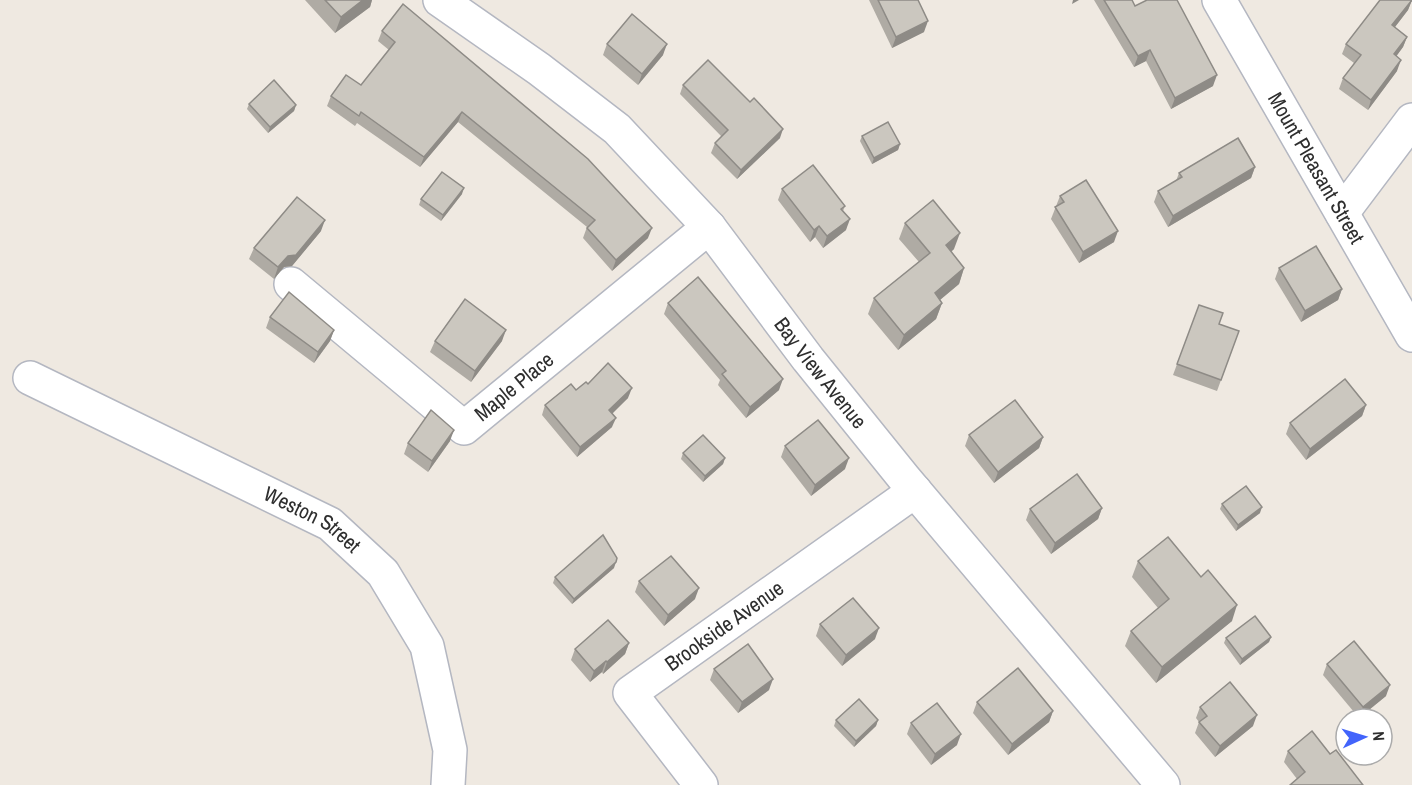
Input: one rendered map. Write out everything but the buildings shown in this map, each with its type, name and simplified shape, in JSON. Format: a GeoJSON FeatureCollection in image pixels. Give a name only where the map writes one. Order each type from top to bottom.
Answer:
{"type":"FeatureCollection","features":[{"type":"Feature","properties":{"kind":"street","name":"Bay View Avenue"},"geometry":{"type":"LineString","coordinates":[[440,0],[539,69],[617,129],[709,227],[808,359],[915,491],[1163,785]]}},
{"type":"Feature","properties":{"kind":"street","name":"Mount Pleasant Street"},"geometry":{"type":"LineString","coordinates":[[1219,0],[1412,335]]}},
{"type":"Feature","properties":{"kind":"street"},"geometry":{"type":"LineString","coordinates":[[1342,213],[1412,120]]}},
{"type":"Feature","properties":{"kind":"street","name":"Maple Place"},"geometry":{"type":"LineString","coordinates":[[291,284],[464,428],[709,227]]}},
{"type":"Feature","properties":{"kind":"street","name":"Weston Street"},"geometry":{"type":"LineString","coordinates":[[30,378],[330,524],[383,573],[427,646],[450,750],[448,785]]}},
{"type":"Feature","properties":{"kind":"street","name":"Brookside Avenue"},"geometry":{"type":"LineString","coordinates":[[701,785],[630,693],[915,491]]}}]}
